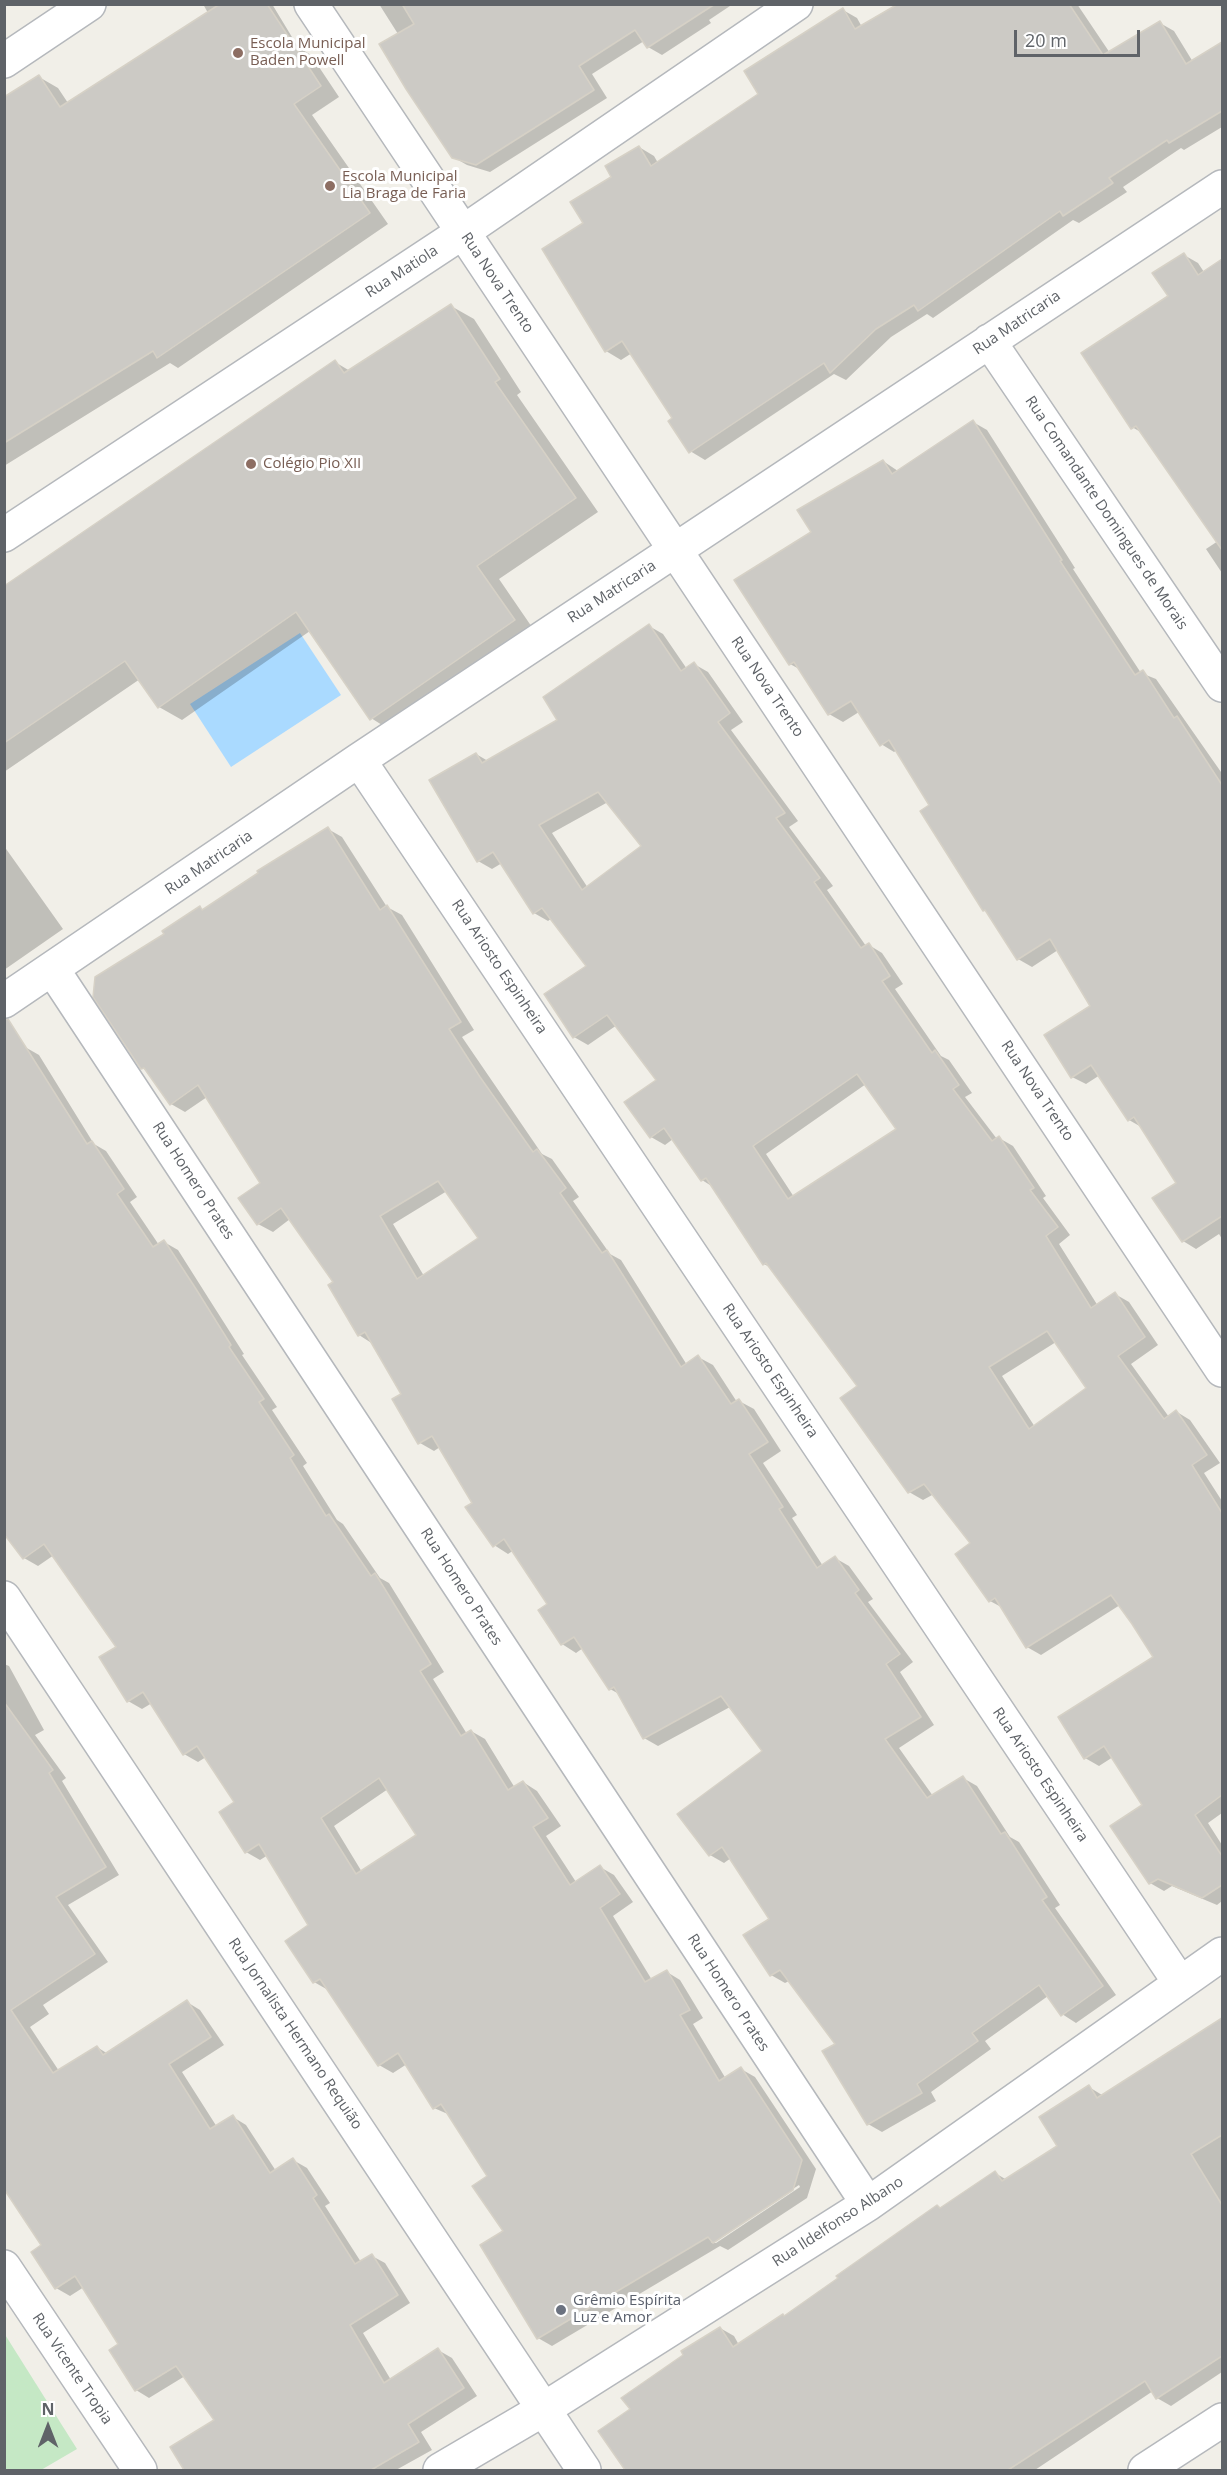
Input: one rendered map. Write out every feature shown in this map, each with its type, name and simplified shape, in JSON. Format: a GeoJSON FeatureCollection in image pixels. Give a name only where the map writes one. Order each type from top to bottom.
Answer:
{"type":"FeatureCollection","features":[{"type":"Feature","properties":{"kind":"street"},"geometry":{"type":"LineString","coordinates":[[4,61],[89,4]]}},
{"type":"Feature","properties":{"kind":"street","name":"Rua Nova Trento"},"geometry":{"type":"LineString","coordinates":[[311,4],[1222,1370]]}},
{"type":"Feature","properties":{"kind":"street","name":"Rua Matiola"},"geometry":{"type":"LineString","coordinates":[[4,535],[463,232],[796,4]]}},
{"type":"Feature","properties":{"kind":"street","name":"Rua Matricaria"},"geometry":{"type":"LineString","coordinates":[[4,1001],[53,970],[359,760],[1222,187]]}},
{"type":"Feature","properties":{"kind":"street","name":"Rua Comandante Domingues de Morais"},"geometry":{"type":"LineString","coordinates":[[989,341],[1222,685]]}},
{"type":"Feature","properties":{"kind":"street","name":"Rua Ariosto Espinheira"},"geometry":{"type":"LineString","coordinates":[[359,760],[1180,1983]]}},
{"type":"Feature","properties":{"kind":"street","name":"Rua Homero Prates"},"geometry":{"type":"LineString","coordinates":[[53,970],[868,2204]]}},
{"type":"Feature","properties":{"kind":"street","name":"Rua Jornalista Hermano Requião"},"geometry":{"type":"LineString","coordinates":[[4,1598],[584,2470]]}},
{"type":"Feature","properties":{"kind":"street","name":"Rua Ildelfonso Albano"},"geometry":{"type":"LineString","coordinates":[[440,2470],[544,2409],[868,2204],[1222,1954]]}},
{"type":"Feature","properties":{"kind":"street","name":"Rua Vicente Tropia"},"geometry":{"type":"LineString","coordinates":[[4,2267],[140,2470]]}},
{"type":"Feature","properties":{"kind":"street"},"geometry":{"type":"LineString","coordinates":[[1145,2470],[1222,2421]]}},
{"type":"Feature","properties":{"kind":"green space"},"geometry":{"type":"Polygon","coordinates":[[[4,2333],[77,2449],[41,2470],[5,2470],[4,2333]]]}},
{"type":"Feature","properties":{"kind":"water"},"geometry":{"type":"Polygon","coordinates":[[[300,633],[341,695],[231,767],[190,704],[300,633]]]}},
{"type":"Feature","properties":{"kind":"building"},"geometry":{"type":"Polygon","coordinates":[[[220,4],[267,4],[321,86],[294,104],[370,213],[157,358],[153,351],[4,443],[4,97],[39,75],[60,107],[220,4]]]}},
{"type":"Feature","properties":{"kind":"building"},"geometry":{"type":"Polygon","coordinates":[[[402,4],[715,4],[647,48],[635,30],[579,66],[594,90],[476,165],[452,158],[379,44],[414,24],[402,4]]]}},
{"type":"Feature","properties":{"kind":"building"},"geometry":{"type":"Polygon","coordinates":[[[898,4],[1069,4],[1103,55],[1160,21],[1186,64],[1222,42],[1222,111],[1169,143],[1167,140],[1109,178],[1113,183],[1063,216],[1060,211],[918,311],[914,305],[876,329],[830,373],[824,363],[689,453],[668,421],[672,418],[622,341],[605,352],[542,249],[583,223],[570,202],[611,177],[605,166],[639,146],[651,166],[758,94],[744,71],[843,8],[855,29],[898,4]]]}},
{"type":"Feature","properties":{"kind":"building"},"geometry":{"type":"Polygon","coordinates":[[[1184,253],[1198,275],[1222,259],[1222,550],[1136,426],[1131,429],[1081,353],[1168,296],[1152,273],[1184,253]]]}},
{"type":"Feature","properties":{"kind":"building"},"geometry":{"type":"Polygon","coordinates":[[[451,304],[500,379],[495,382],[576,498],[477,566],[515,620],[370,720],[296,612],[158,708],[125,661],[4,743],[4,586],[335,360],[344,373],[451,304]]]}},
{"type":"Feature","properties":{"kind":"building"},"geometry":{"type":"Polygon","coordinates":[[[973,420],[1062,560],[1060,561],[1135,675],[1143,670],[1174,718],[1177,716],[1222,785],[1222,1216],[1182,1242],[1152,1198],[1176,1183],[1134,1117],[1128,1121],[1091,1065],[1071,1078],[1044,1035],[1090,1006],[1050,939],[1017,960],[920,811],[929,805],[889,740],[880,746],[851,701],[828,715],[794,662],[789,665],[734,580],[811,532],[797,510],[883,460],[892,474],[973,420]]]}},
{"type":"Feature","properties":{"kind":"building"},"geometry":{"type":"Polygon","coordinates":[[[649,624],[681,671],[694,662],[730,713],[718,722],[785,813],[776,818],[820,878],[814,882],[861,948],[869,943],[890,976],[882,981],[932,1053],[935,1050],[959,1085],[953,1089],[992,1141],[999,1136],[1034,1188],[1030,1190],[1058,1227],[1046,1236],[1091,1308],[1115,1292],[1145,1337],[1118,1356],[1164,1419],[1176,1410],[1207,1455],[1192,1465],[1222,1513],[1222,1795],[1195,1815],[1222,1856],[1222,1885],[1202,1898],[1158,1879],[1149,1884],[1110,1826],[1142,1805],[1104,1746],[1084,1759],[1058,1717],[1153,1657],[1111,1595],[1026,1648],[995,1598],[989,1602],[955,1554],[970,1543],[924,1484],[908,1493],[840,1398],[857,1386],[766,1263],[763,1265],[706,1178],[701,1181],[664,1128],[650,1138],[624,1102],[656,1080],[607,1015],[573,1038],[544,994],[586,966],[542,908],[533,914],[493,852],[477,862],[429,780],[476,753],[482,763],[557,720],[543,697],[649,624]],[[598,792],[539,825],[582,890],[641,846],[598,792]],[[857,1074],[753,1146],[788,1199],[896,1129],[857,1074]],[[1047,1331],[989,1367],[1029,1429],[1086,1388],[1047,1331]]]}},
{"type":"Feature","properties":{"kind":"building"},"geometry":{"type":"Polygon","coordinates":[[[328,827],[380,910],[387,905],[461,1022],[449,1029],[480,1077],[533,1152],[537,1149],[566,1188],[560,1193],[602,1253],[607,1250],[681,1367],[698,1355],[731,1404],[739,1399],[768,1442],[749,1454],[783,1507],[779,1509],[817,1568],[835,1556],[859,1590],[855,1593],[900,1654],[886,1664],[921,1717],[885,1739],[927,1798],[963,1776],[1001,1834],[1005,1832],[1047,1897],[1042,1900],[1103,1986],[1061,2016],[1039,1985],[972,2033],[978,2041],[917,2084],[922,2093],[867,2125],[822,2051],[835,2044],[780,1970],[770,1976],[743,1935],[769,1919],[722,1847],[709,1856],[677,1814],[762,1751],[721,1696],[643,1739],[614,1687],[609,1690],[574,1637],[561,1645],[538,1610],[547,1604],[504,1539],[493,1547],[465,1507],[472,1503],[432,1436],[418,1444],[392,1399],[401,1394],[365,1332],[358,1336],[328,1285],[333,1282],[281,1208],[257,1225],[238,1198],[260,1183],[198,1085],[170,1105],[144,1068],[141,1069],[93,997],[95,977],[164,934],[162,931],[200,906],[202,910],[258,873],[257,871],[328,827]],[[438,1181],[380,1216],[417,1279],[478,1238],[438,1181]]]}},
{"type":"Feature","properties":{"kind":"building"},"geometry":{"type":"Polygon","coordinates":[[[8,1019],[87,1144],[92,1141],[124,1189],[117,1194],[153,1247],[164,1240],[196,1289],[231,1345],[229,1347],[264,1399],[259,1402],[294,1455],[290,1458],[326,1516],[329,1514],[371,1576],[375,1573],[431,1664],[420,1671],[461,1736],[471,1730],[508,1790],[523,1781],[548,1818],[533,1827],[570,1885],[600,1865],[620,1894],[600,1908],[645,1982],[667,1970],[690,2010],[680,2015],[719,2081],[741,2067],[802,2160],[793,2190],[713,2243],[708,2237],[537,2339],[480,2245],[503,2231],[472,2186],[487,2176],[441,2104],[433,2109],[398,2053],[378,2066],[320,1979],[313,1983],[285,1941],[308,1925],[259,1844],[245,1853],[219,1812],[234,1802],[197,1746],[183,1755],[143,1692],[127,1702],[99,1657],[116,1647],[44,1544],[23,1559],[4,1534],[4,1020],[8,1019]],[[379,1778],[321,1818],[356,1874],[416,1835],[379,1778]]]}},
{"type":"Feature","properties":{"kind":"building"},"geometry":{"type":"Polygon","coordinates":[[[4,1702],[53,1770],[49,1773],[106,1867],[56,1897],[95,1954],[11,2010],[53,2073],[97,2046],[103,2055],[187,2000],[211,2037],[169,2064],[210,2129],[233,2115],[270,2173],[293,2158],[317,2195],[313,2198],[355,2264],[372,2254],[398,2295],[350,2325],[384,2383],[438,2348],[464,2388],[408,2424],[419,2442],[371,2470],[184,2470],[170,2447],[214,2420],[176,2366],[135,2391],[109,2350],[118,2344],[75,2276],[55,2289],[31,2252],[41,2245],[4,2189],[4,1702]]]}},
{"type":"Feature","properties":{"kind":"building"},"geometry":{"type":"Polygon","coordinates":[[[1222,2018],[1222,2135],[1191,2154],[1222,2205],[1222,2356],[1156,2399],[1145,2381],[1008,2470],[625,2470],[598,2431],[630,2409],[621,2398],[683,2355],[681,2351],[720,2327],[733,2347],[783,2314],[784,2316],[838,2278],[836,2276],[937,2205],[940,2208],[995,2171],[1002,2181],[1057,2146],[1039,2117],[1089,2085],[1097,2098],[1222,2018]]]}},
{"type":"Feature","properties":{"kind":"place","name":"Escola Municipal Baden Powell"},"geometry":{"type":"Point","coordinates":[238,53]}},
{"type":"Feature","properties":{"kind":"place","name":"Escola Municipal Lia Braga de Faria"},"geometry":{"type":"Point","coordinates":[330,186]}},
{"type":"Feature","properties":{"kind":"place","name":"Colégio Pio XII"},"geometry":{"type":"Point","coordinates":[251,464]}},
{"type":"Feature","properties":{"kind":"place","name":"Grêmio Espírita Luz e Amor"},"geometry":{"type":"Point","coordinates":[561,2310]}}]}
